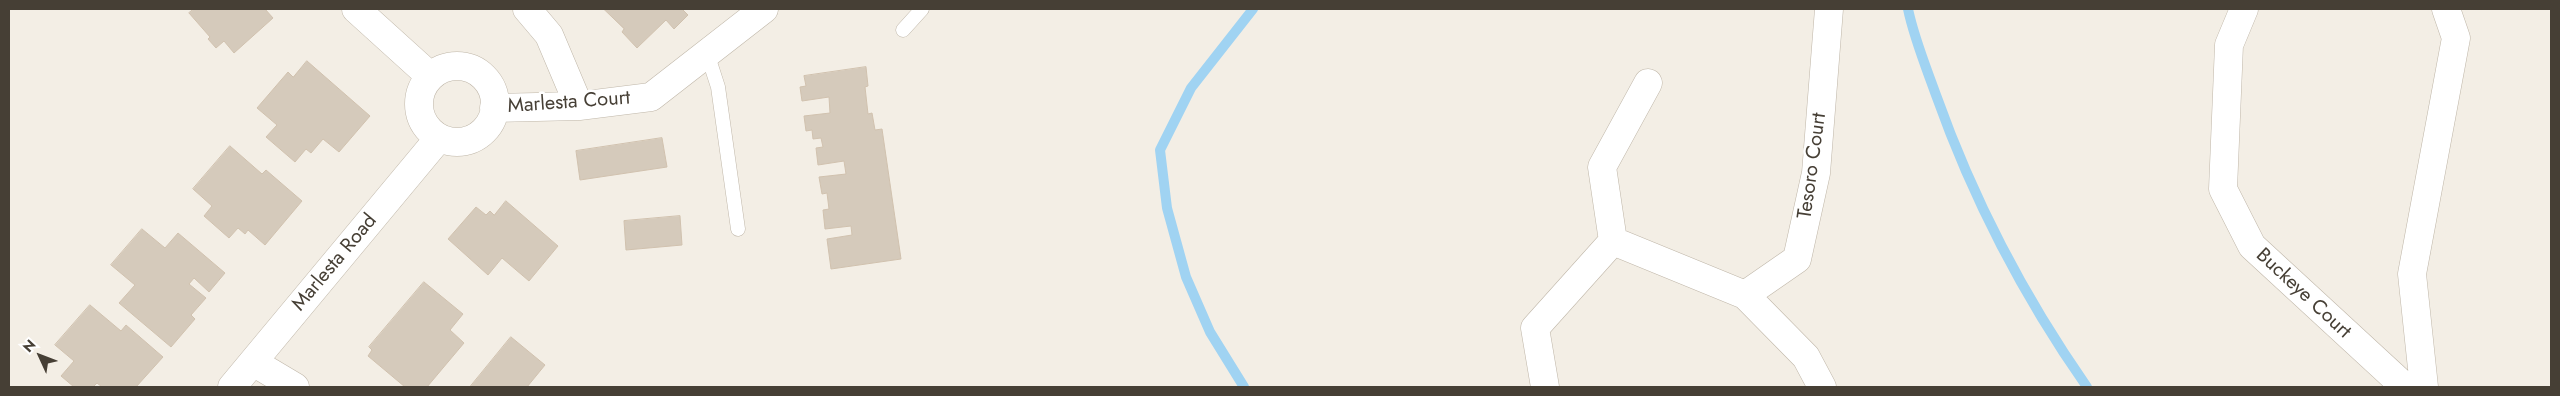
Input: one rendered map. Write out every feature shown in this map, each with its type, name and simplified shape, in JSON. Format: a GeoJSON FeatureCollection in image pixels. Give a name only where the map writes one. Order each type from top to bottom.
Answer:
{"type":"FeatureCollection","features":[{"type":"Feature","properties":{"kind":"street"},"geometry":{"type":"LineString","coordinates":[[356,9],[430,76]]}},
{"type":"Feature","properties":{"kind":"street"},"geometry":{"type":"LineString","coordinates":[[527,9],[549,35],[579,106]]}},
{"type":"Feature","properties":{"kind":"street","name":"Marlesta Court"},"geometry":{"type":"LineString","coordinates":[[494,108],[579,106],[651,97],[764,9]]}},
{"type":"Feature","properties":{"kind":"street","name":"Tesoro Court"},"geometry":{"type":"LineString","coordinates":[[1745,295],[1797,259],[1816,173],[1830,9]]}},
{"type":"Feature","properties":{"kind":"street","name":"Buckeye Court"},"geometry":{"type":"LineString","coordinates":[[2244,9],[2229,45],[2223,189],[2252,246],[2405,387]]}},
{"type":"Feature","properties":{"kind":"street"},"geometry":{"type":"LineString","coordinates":[[2424,387],[2412,274],[2456,38],[2446,9]]}},
{"type":"Feature","properties":{"kind":"street"},"geometry":{"type":"LineString","coordinates":[[449,68],[472,70],[489,85],[494,97],[494,108],[491,120],[484,130],[474,138],[462,142],[450,142],[439,138],[430,131],[419,111],[422,89],[430,76],[449,68]]}},
{"type":"Feature","properties":{"kind":"street"},"geometry":{"type":"LineString","coordinates":[[1614,241],[1602,166],[1648,83]]}},
{"type":"Feature","properties":{"kind":"street","name":"Marlesta Road"},"geometry":{"type":"LineString","coordinates":[[232,387],[439,138]]}},
{"type":"Feature","properties":{"kind":"street"},"geometry":{"type":"LineString","coordinates":[[1614,241],[1745,295],[1806,357],[1822,387]]}},
{"type":"Feature","properties":{"kind":"street"},"geometry":{"type":"LineString","coordinates":[[1545,387],[1535,328],[1614,241]]}},
{"type":"Feature","properties":{"kind":"street"},"geometry":{"type":"LineString","coordinates":[[253,362],[295,387]]}},
{"type":"Feature","properties":{"kind":"lane"},"geometry":{"type":"LineString","coordinates":[[903,30],[922,9]]}},
{"type":"Feature","properties":{"kind":"lane"},"geometry":{"type":"LineString","coordinates":[[707,53],[718,87],[738,229]]}},
{"type":"Feature","properties":{"kind":"building"},"geometry":{"type":"Polygon","coordinates":[[[194,9],[265,9],[273,18],[234,53],[224,41],[216,48],[208,39],[210,37],[189,13],[194,9]]]}},
{"type":"Feature","properties":{"kind":"building"},"geometry":{"type":"Polygon","coordinates":[[[604,9],[682,9],[688,15],[674,29],[666,20],[637,48],[622,32],[624,29],[604,9]]]}},
{"type":"Feature","properties":{"kind":"building"},"geometry":{"type":"Polygon","coordinates":[[[307,61],[370,116],[339,152],[323,139],[311,153],[306,149],[295,162],[266,137],[277,125],[257,108],[288,72],[293,77],[307,61]]]}},
{"type":"Feature","properties":{"kind":"building"},"geometry":{"type":"Polygon","coordinates":[[[866,67],[868,86],[865,87],[868,114],[872,113],[875,130],[882,129],[901,259],[831,269],[827,239],[852,235],[851,226],[825,229],[823,210],[829,209],[827,193],[822,194],[819,177],[846,174],[844,161],[818,165],[816,148],[823,147],[821,138],[813,139],[812,130],[806,131],[804,116],[830,113],[829,97],[802,101],[800,87],[806,86],[804,76],[866,67]]]}},
{"type":"Feature","properties":{"kind":"building"},"geometry":{"type":"Polygon","coordinates":[[[662,138],[667,167],[580,180],[576,151],[662,138]]]}},
{"type":"Feature","properties":{"kind":"building"},"geometry":{"type":"Polygon","coordinates":[[[230,146],[262,174],[266,170],[302,201],[265,245],[248,230],[245,234],[238,228],[229,238],[204,216],[212,206],[193,189],[230,146]]]}},
{"type":"Feature","properties":{"kind":"building"},"geometry":{"type":"Polygon","coordinates":[[[506,201],[558,246],[529,281],[502,258],[488,275],[448,239],[476,207],[486,215],[490,211],[494,215],[506,201]]]}},
{"type":"Feature","properties":{"kind":"building"},"geometry":{"type":"Polygon","coordinates":[[[680,216],[682,245],[626,250],[624,221],[680,216]]]}},
{"type":"Feature","properties":{"kind":"building"},"geometry":{"type":"Polygon","coordinates":[[[142,229],[165,248],[178,233],[225,273],[209,292],[194,278],[189,284],[206,298],[191,315],[195,319],[171,347],[119,303],[135,285],[111,265],[142,229]]]}},
{"type":"Feature","properties":{"kind":"building"},"geometry":{"type":"Polygon","coordinates":[[[424,282],[463,314],[450,330],[464,343],[427,387],[405,387],[368,356],[372,350],[369,347],[424,282]]]}},
{"type":"Feature","properties":{"kind":"building"},"geometry":{"type":"Polygon","coordinates":[[[90,305],[121,331],[126,325],[163,357],[136,387],[102,387],[97,383],[93,387],[74,387],[61,376],[74,361],[55,345],[90,305]]]}},
{"type":"Feature","properties":{"kind":"building"},"geometry":{"type":"Polygon","coordinates":[[[511,337],[545,365],[527,387],[470,387],[511,337]]]}},
{"type":"Feature","properties":{"kind":"waterway"},"geometry":{"type":"LineString","coordinates":[[1244,387],[1210,332],[1186,277],[1167,208],[1160,150],[1191,88],[1253,9]]}},
{"type":"Feature","properties":{"kind":"waterway"},"geometry":{"type":"LineString","coordinates":[[1908,9],[1920,52],[1966,172],[1983,209],[2042,318],[2087,387]]}}]}
